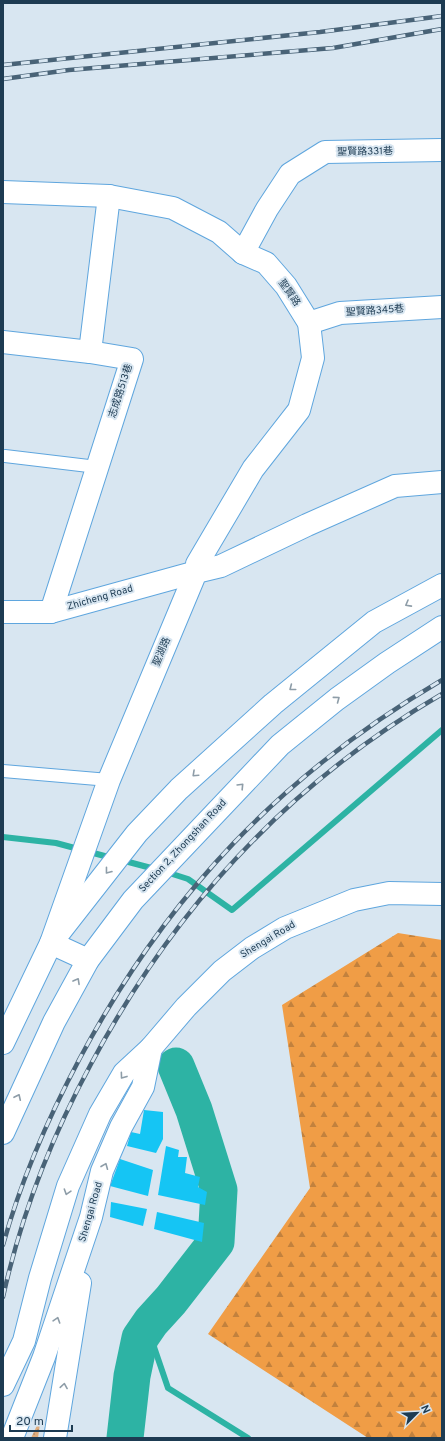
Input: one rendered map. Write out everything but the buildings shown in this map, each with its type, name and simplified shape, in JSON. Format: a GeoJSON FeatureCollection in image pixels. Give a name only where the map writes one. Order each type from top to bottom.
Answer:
{"type":"FeatureCollection","features":[{"type":"Feature","properties":{"kind":"main road","name":"聖賢路331巷"},"geometry":{"type":"LineString","coordinates":[[244,253],[267,210],[290,174],[325,152],[442,150]]}},
{"type":"Feature","properties":{"kind":"main road","name":"聖賢路"},"geometry":{"type":"LineString","coordinates":[[3,192],[109,196],[174,208],[219,232],[244,253],[266,263],[286,286],[309,323],[313,358],[299,410],[253,469],[197,564],[196,572]]}},
{"type":"Feature","properties":{"kind":"main road"},"geometry":{"type":"LineString","coordinates":[[3,342],[90,352],[109,196]]}},
{"type":"Feature","properties":{"kind":"main road","name":"聖賢路345巷"},"geometry":{"type":"LineString","coordinates":[[309,323],[340,313],[442,307]]}},
{"type":"Feature","properties":{"kind":"main road","name":"志成路513巷"},"geometry":{"type":"LineString","coordinates":[[51,612],[132,359],[90,352]]}},
{"type":"Feature","properties":{"kind":"main road"},"geometry":{"type":"LineString","coordinates":[[196,572],[222,566],[307,525],[395,486],[442,482]]}},
{"type":"Feature","properties":{"kind":"main road","name":"Zhicheng Road"},"geometry":{"type":"LineString","coordinates":[[3,612],[51,612],[196,572]]}},
{"type":"Feature","properties":{"kind":"main road","name":"聖湖路"},"geometry":{"type":"LineString","coordinates":[[51,943],[109,780],[196,572]]}},
{"type":"Feature","properties":{"kind":"main road"},"geometry":{"type":"LineString","coordinates":[[3,1043],[51,943],[137,833],[179,789],[273,704],[374,622],[442,585]]}},
{"type":"Feature","properties":{"kind":"main road","name":"Section 2, Zhongshan Road"},"geometry":{"type":"LineString","coordinates":[[3,1133],[54,1022],[88,960],[133,900],[280,745],[344,694],[387,663],[442,627]]}},
{"type":"Feature","properties":{"kind":"main road","name":"Shengai Road"},"geometry":{"type":"LineString","coordinates":[[3,1385],[24,1340],[40,1278],[68,1186],[100,1114],[124,1073],[151,1048],[186,1007],[222,971],[252,948],[285,928],[354,900],[389,892],[442,894]]}},
{"type":"Feature","properties":{"kind":"main road"},"geometry":{"type":"LineString","coordinates":[[51,943],[88,960]]}},
{"type":"Feature","properties":{"kind":"main road","name":"Shengai Road"},"geometry":{"type":"LineString","coordinates":[[12,1438],[44,1357],[91,1217],[102,1171],[122,1127],[143,1087],[151,1048]]}},
{"type":"Feature","properties":{"kind":"main road"},"geometry":{"type":"LineString","coordinates":[[55,1438],[91,1217]]}},
{"type":"Feature","properties":{"kind":"main road"},"geometry":{"type":"LineString","coordinates":[[3,1355],[7,1354],[24,1340]]}},
{"type":"Feature","properties":{"kind":"lane"},"geometry":{"type":"LineString","coordinates":[[5,456],[97,467]]}},
{"type":"Feature","properties":{"kind":"lane"},"geometry":{"type":"LineString","coordinates":[[3,770],[109,780]]}},
{"type":"Feature","properties":{"kind":"shaded area"},"geometry":{"type":"Polygon","coordinates":[[[41,1417],[38,1438],[31,1438],[41,1417]]]}},
{"type":"Feature","properties":{"kind":"green space"},"geometry":{"type":"Polygon","coordinates":[[[398,933],[442,940],[442,1438],[368,1438],[208,1334],[310,1188],[282,1005],[398,933]]]}},
{"type":"Feature","properties":{"kind":"waterway"},"geometry":{"type":"LineString","coordinates":[[166,872],[188,879],[232,910],[442,730]]}},
{"type":"Feature","properties":{"kind":"waterway"},"geometry":{"type":"LineString","coordinates":[[3,837],[56,843],[112,858]]}},
{"type":"Feature","properties":{"kind":"waterway"},"geometry":{"type":"LineString","coordinates":[[121,860],[155,869]]}},
{"type":"Feature","properties":{"kind":"waterway"},"geometry":{"type":"LineString","coordinates":[[125,1438],[132,1376],[140,1338],[151,1322],[171,1300],[216,1242],[219,1190],[194,1110],[176,1066]]}},
{"type":"Feature","properties":{"kind":"waterway"},"geometry":{"type":"LineString","coordinates":[[151,1322],[153,1344],[168,1388],[248,1438]]}},
{"type":"Feature","properties":{"kind":"railway"},"geometry":{"type":"LineString","coordinates":[[3,65],[320,32],[442,16]]}},
{"type":"Feature","properties":{"kind":"railway"},"geometry":{"type":"LineString","coordinates":[[3,79],[69,70],[333,48],[442,29]]}},
{"type":"Feature","properties":{"kind":"railway"},"geometry":{"type":"LineString","coordinates":[[3,1245],[27,1173],[57,1103],[80,1058],[114,999],[151,943],[191,892],[234,843],[280,798],[330,756],[384,717],[442,680]]}},
{"type":"Feature","properties":{"kind":"railway"},"geometry":{"type":"LineString","coordinates":[[3,1297],[10,1266],[28,1207],[50,1149],[63,1120],[91,1064],[124,1007],[159,953],[198,902],[240,854],[286,809],[334,767],[386,729],[442,694]]}}]}
